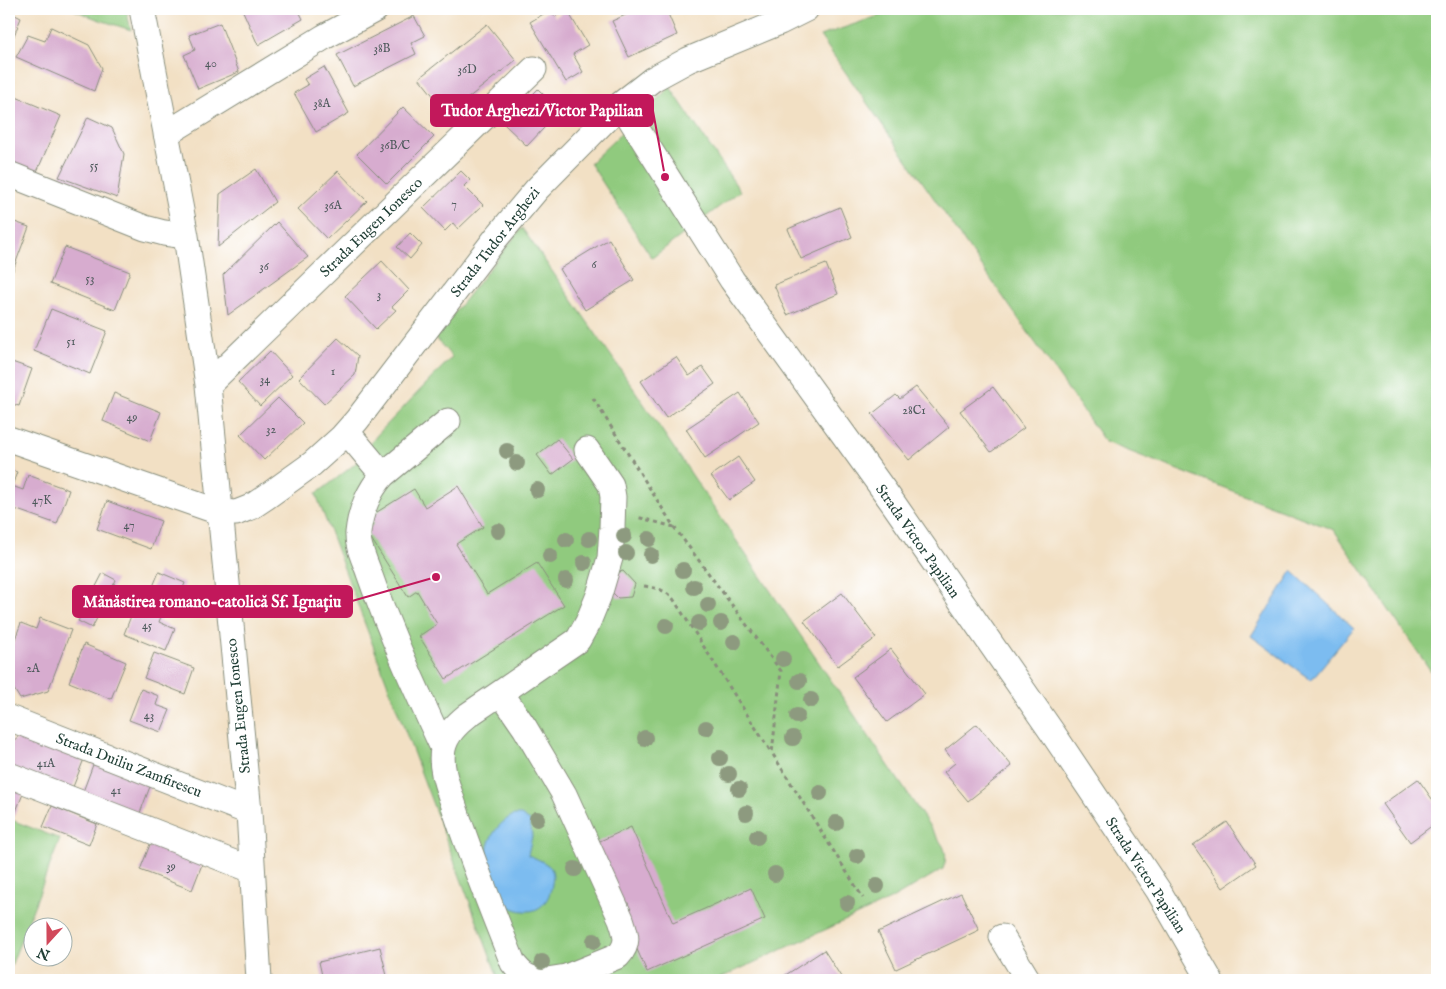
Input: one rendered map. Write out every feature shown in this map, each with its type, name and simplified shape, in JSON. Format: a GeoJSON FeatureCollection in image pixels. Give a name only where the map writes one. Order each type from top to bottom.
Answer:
{"type":"FeatureCollection","features":[{"type":"Feature","properties":{"kind":"street","name":"Strada Eugen Ionesco"},"geometry":{"type":"LineString","coordinates":[[142,9],[186,236],[208,385],[249,812],[259,980]]}},
{"type":"Feature","properties":{"kind":"street"},"geometry":{"type":"LineString","coordinates":[[166,134],[324,38],[376,9]]}},
{"type":"Feature","properties":{"kind":"street","name":"Strada Tudor Arghezi"},"geometry":{"type":"LineString","coordinates":[[219,512],[236,513],[251,507],[312,464],[347,432],[536,189],[621,104],[653,80],[688,60],[780,22],[806,9]]}},
{"type":"Feature","properties":{"kind":"street","name":"Strada Eugen Ionesco"},"geometry":{"type":"LineString","coordinates":[[208,385],[534,69]]}},
{"type":"Feature","properties":{"kind":"street","name":"Strada Victor Papilian"},"geometry":{"type":"LineString","coordinates":[[621,104],[732,280],[893,503],[1147,873],[1210,980]]}},
{"type":"Feature","properties":{"kind":"street"},"geometry":{"type":"LineString","coordinates":[[9,174],[146,228],[186,236]]}},
{"type":"Feature","properties":{"kind":"street"},"geometry":{"type":"LineString","coordinates":[[443,748],[410,676],[374,586],[358,542],[358,533],[367,499],[372,488],[383,475],[448,422]]}},
{"type":"Feature","properties":{"kind":"street"},"geometry":{"type":"LineString","coordinates":[[347,432],[383,475]]}},
{"type":"Feature","properties":{"kind":"street"},"geometry":{"type":"LineString","coordinates":[[9,439],[219,512]]}},
{"type":"Feature","properties":{"kind":"street"},"geometry":{"type":"LineString","coordinates":[[501,693],[530,736],[564,794],[621,919],[626,935],[624,950],[618,956],[566,977],[546,980],[533,979],[522,975],[512,963],[470,855],[444,776],[442,762],[443,748],[449,734],[456,726],[468,715],[578,640],[588,622],[599,595],[610,558],[613,497],[611,485],[587,450]]}},
{"type":"Feature","properties":{"kind":"street","name":"Strada Duiliu Zamfirescu"},"geometry":{"type":"LineString","coordinates":[[9,718],[249,812]]}},
{"type":"Feature","properties":{"kind":"street"},"geometry":{"type":"LineString","coordinates":[[9,775],[252,870]]}},
{"type":"Feature","properties":{"kind":"street"},"geometry":{"type":"LineString","coordinates":[[1002,938],[1028,980]]}},
{"type":"Feature","properties":{"kind":"path"},"geometry":{"type":"LineString","coordinates":[[674,527],[780,671],[772,753]]}},
{"type":"Feature","properties":{"kind":"path"},"geometry":{"type":"LineString","coordinates":[[644,586],[662,590],[674,600],[863,898]]}},
{"type":"Feature","properties":{"kind":"green space"},"geometry":{"type":"Polygon","coordinates":[[[72,9],[126,9],[131,30],[97,19],[72,9]]]}},
{"type":"Feature","properties":{"kind":"green space"},"geometry":{"type":"Polygon","coordinates":[[[899,9],[1437,9],[1437,680],[1334,530],[1105,442],[820,36],[899,9]]]}},
{"type":"Feature","properties":{"kind":"green space"},"geometry":{"type":"Polygon","coordinates":[[[670,87],[740,191],[652,258],[590,163],[670,87]]]}},
{"type":"Feature","properties":{"kind":"green space"},"geometry":{"type":"Polygon","coordinates":[[[522,228],[621,370],[943,846],[945,852],[943,869],[890,900],[716,980],[499,980],[316,494],[356,463],[377,435],[452,357],[435,337],[522,228]]]}},
{"type":"Feature","properties":{"kind":"green space"},"geometry":{"type":"Polygon","coordinates":[[[9,819],[60,839],[30,916],[22,916],[22,937],[9,971],[9,819]]]}},
{"type":"Feature","properties":{"kind":"water"},"geometry":{"type":"Polygon","coordinates":[[[1292,571],[1354,628],[1311,680],[1251,636],[1292,571]]]}},
{"type":"Feature","properties":{"kind":"water"},"geometry":{"type":"Polygon","coordinates":[[[514,815],[521,815],[530,821],[532,836],[528,855],[547,864],[551,868],[553,877],[545,902],[537,909],[531,911],[518,910],[501,902],[495,893],[489,872],[487,854],[489,842],[499,826],[514,815]]]}},
{"type":"Feature","properties":{"kind":"building"},"geometry":{"type":"Polygon","coordinates":[[[242,9],[298,9],[303,19],[258,45],[242,9]]]}},
{"type":"Feature","properties":{"kind":"building"},"geometry":{"type":"Polygon","coordinates":[[[639,9],[666,9],[677,35],[629,57],[612,21],[639,9]]]}},
{"type":"Feature","properties":{"kind":"building"},"geometry":{"type":"Polygon","coordinates":[[[550,10],[555,17],[567,10],[588,45],[573,54],[583,72],[566,82],[530,22],[550,10]]]}},
{"type":"Feature","properties":{"kind":"building"},"geometry":{"type":"Polygon","coordinates":[[[9,12],[21,18],[9,48],[9,12]]]}},
{"type":"Feature","properties":{"kind":"building"},"geometry":{"type":"Polygon","coordinates":[[[414,16],[425,36],[411,43],[416,54],[353,86],[337,55],[414,16]]]}},
{"type":"Feature","properties":{"kind":"building"},"geometry":{"type":"Polygon","coordinates":[[[220,23],[239,72],[198,89],[184,55],[195,50],[189,35],[220,23]]]}},
{"type":"Feature","properties":{"kind":"building"},"geometry":{"type":"Polygon","coordinates":[[[487,24],[516,60],[448,114],[419,78],[487,24]]]}},
{"type":"Feature","properties":{"kind":"building"},"geometry":{"type":"Polygon","coordinates":[[[51,27],[89,45],[102,68],[94,91],[16,57],[28,35],[45,41],[51,27]]]}},
{"type":"Feature","properties":{"kind":"building"},"geometry":{"type":"Polygon","coordinates":[[[324,67],[349,113],[316,132],[294,93],[308,85],[304,79],[324,67]]]}},
{"type":"Feature","properties":{"kind":"building"},"geometry":{"type":"Polygon","coordinates":[[[538,89],[560,111],[527,146],[504,124],[538,89]]]}},
{"type":"Feature","properties":{"kind":"building"},"geometry":{"type":"Polygon","coordinates":[[[16,97],[61,116],[36,174],[9,162],[9,113],[16,97]]]}},
{"type":"Feature","properties":{"kind":"building"},"geometry":{"type":"Polygon","coordinates":[[[403,107],[434,137],[387,184],[357,154],[403,107]]]}},
{"type":"Feature","properties":{"kind":"building"},"geometry":{"type":"Polygon","coordinates":[[[88,117],[112,128],[124,154],[117,198],[59,177],[88,117]]]}},
{"type":"Feature","properties":{"kind":"building"},"geometry":{"type":"Polygon","coordinates":[[[256,169],[275,202],[218,247],[220,194],[256,169]]]}},
{"type":"Feature","properties":{"kind":"building"},"geometry":{"type":"Polygon","coordinates":[[[338,171],[367,201],[327,239],[298,209],[338,171]]]}},
{"type":"Feature","properties":{"kind":"building"},"geometry":{"type":"Polygon","coordinates":[[[461,171],[470,180],[464,186],[483,205],[458,229],[453,223],[445,231],[423,208],[461,171]]]}},
{"type":"Feature","properties":{"kind":"building"},"geometry":{"type":"Polygon","coordinates":[[[840,207],[852,237],[801,259],[788,229],[840,207]]]}},
{"type":"Feature","properties":{"kind":"building"},"geometry":{"type":"Polygon","coordinates":[[[9,220],[29,227],[9,281],[9,220]]]}},
{"type":"Feature","properties":{"kind":"building"},"geometry":{"type":"Polygon","coordinates":[[[277,222],[308,257],[228,315],[223,275],[277,222]]]}},
{"type":"Feature","properties":{"kind":"building"},"geometry":{"type":"Polygon","coordinates":[[[410,233],[422,245],[410,259],[397,247],[410,233]]]}},
{"type":"Feature","properties":{"kind":"building"},"geometry":{"type":"Polygon","coordinates":[[[609,239],[634,280],[585,310],[560,269],[609,239]]]}},
{"type":"Feature","properties":{"kind":"building"},"geometry":{"type":"Polygon","coordinates":[[[65,247],[130,272],[115,310],[50,284],[65,247]]]}},
{"type":"Feature","properties":{"kind":"building"},"geometry":{"type":"Polygon","coordinates":[[[382,261],[409,290],[392,307],[396,310],[376,329],[345,296],[382,261]]]}},
{"type":"Feature","properties":{"kind":"building"},"geometry":{"type":"Polygon","coordinates":[[[826,264],[838,294],[787,315],[774,285],[826,264]]]}},
{"type":"Feature","properties":{"kind":"building"},"geometry":{"type":"Polygon","coordinates":[[[51,309],[107,331],[90,374],[34,351],[51,309]]]}},
{"type":"Feature","properties":{"kind":"building"},"geometry":{"type":"Polygon","coordinates":[[[338,338],[358,356],[355,375],[324,404],[299,378],[338,338]]]}},
{"type":"Feature","properties":{"kind":"building"},"geometry":{"type":"Polygon","coordinates":[[[270,351],[292,375],[260,406],[238,382],[270,351]]]}},
{"type":"Feature","properties":{"kind":"building"},"geometry":{"type":"Polygon","coordinates":[[[676,357],[689,376],[703,367],[715,384],[666,418],[641,381],[676,357]]]}},
{"type":"Feature","properties":{"kind":"building"},"geometry":{"type":"Polygon","coordinates":[[[9,361],[32,369],[19,406],[9,403],[9,361]]]}},
{"type":"Feature","properties":{"kind":"building"},"geometry":{"type":"Polygon","coordinates":[[[916,387],[949,427],[909,460],[872,414],[896,395],[900,399],[916,387]]]}},
{"type":"Feature","properties":{"kind":"building"},"geometry":{"type":"Polygon","coordinates":[[[993,387],[1024,428],[991,452],[960,411],[993,387]]]}},
{"type":"Feature","properties":{"kind":"building"},"geometry":{"type":"Polygon","coordinates":[[[114,393],[161,412],[150,441],[103,421],[114,393]]]}},
{"type":"Feature","properties":{"kind":"building"},"geometry":{"type":"Polygon","coordinates":[[[740,393],[759,422],[705,458],[686,429],[740,393]]]}},
{"type":"Feature","properties":{"kind":"building"},"geometry":{"type":"Polygon","coordinates":[[[278,398],[303,423],[264,460],[240,435],[278,398]]]}},
{"type":"Feature","properties":{"kind":"building"},"geometry":{"type":"Polygon","coordinates":[[[557,439],[573,459],[552,475],[537,455],[557,439]]]}},
{"type":"Feature","properties":{"kind":"building"},"geometry":{"type":"Polygon","coordinates":[[[738,457],[755,482],[729,500],[711,476],[738,457]]]}},
{"type":"Feature","properties":{"kind":"building"},"geometry":{"type":"Polygon","coordinates":[[[9,469],[17,472],[12,486],[23,490],[28,475],[69,490],[57,524],[9,507],[9,469]]]}},
{"type":"Feature","properties":{"kind":"building"},"geometry":{"type":"Polygon","coordinates":[[[458,486],[483,527],[456,544],[487,594],[537,563],[564,605],[446,679],[419,636],[437,624],[417,591],[408,597],[365,529],[374,524],[369,517],[414,489],[425,507],[458,486]]]}},
{"type":"Feature","properties":{"kind":"building"},"geometry":{"type":"Polygon","coordinates":[[[107,501],[161,521],[151,549],[97,529],[107,501]]]}},
{"type":"Feature","properties":{"kind":"building"},"geometry":{"type":"Polygon","coordinates":[[[623,571],[635,584],[631,597],[618,598],[607,587],[612,574],[623,571]]]}},
{"type":"Feature","properties":{"kind":"building"},"geometry":{"type":"Polygon","coordinates":[[[159,572],[185,583],[176,607],[149,596],[159,572]]]}},
{"type":"Feature","properties":{"kind":"building"},"geometry":{"type":"Polygon","coordinates":[[[103,573],[116,580],[92,628],[78,621],[103,573]]]}},
{"type":"Feature","properties":{"kind":"building"},"geometry":{"type":"Polygon","coordinates":[[[842,593],[876,638],[838,666],[804,621],[842,593]]]}},
{"type":"Feature","properties":{"kind":"building"},"geometry":{"type":"Polygon","coordinates":[[[136,603],[162,614],[159,622],[175,629],[166,651],[124,634],[136,603]]]}},
{"type":"Feature","properties":{"kind":"building"},"geometry":{"type":"Polygon","coordinates":[[[40,618],[71,630],[48,691],[20,699],[9,681],[9,655],[21,623],[36,629],[40,618]]]}},
{"type":"Feature","properties":{"kind":"building"},"geometry":{"type":"Polygon","coordinates":[[[84,644],[126,662],[111,699],[69,682],[84,644]]]}},
{"type":"Feature","properties":{"kind":"building"},"geometry":{"type":"Polygon","coordinates":[[[891,649],[925,694],[887,722],[853,677],[891,649]]]}},
{"type":"Feature","properties":{"kind":"building"},"geometry":{"type":"Polygon","coordinates":[[[154,653],[194,668],[185,694],[144,678],[154,653]]]}},
{"type":"Feature","properties":{"kind":"building"},"geometry":{"type":"Polygon","coordinates":[[[141,689],[159,696],[156,705],[170,710],[161,732],[129,720],[141,689]]]}},
{"type":"Feature","properties":{"kind":"building"},"geometry":{"type":"Polygon","coordinates":[[[977,724],[1012,766],[968,801],[944,772],[955,763],[945,750],[977,724]]]}},
{"type":"Feature","properties":{"kind":"building"},"geometry":{"type":"Polygon","coordinates":[[[22,733],[84,759],[71,792],[9,767],[10,744],[22,733]]]}},
{"type":"Feature","properties":{"kind":"building"},"geometry":{"type":"Polygon","coordinates":[[[94,762],[151,784],[140,813],[81,797],[94,762]]]}},
{"type":"Feature","properties":{"kind":"building"},"geometry":{"type":"Polygon","coordinates":[[[1418,779],[1437,806],[1437,822],[1410,842],[1383,804],[1418,779]]]}},
{"type":"Feature","properties":{"kind":"building"},"geometry":{"type":"Polygon","coordinates":[[[9,783],[25,789],[12,821],[9,819],[9,783]]]}},
{"type":"Feature","properties":{"kind":"building"},"geometry":{"type":"Polygon","coordinates":[[[52,806],[97,824],[89,845],[43,827],[52,806]]]}},
{"type":"Feature","properties":{"kind":"building"},"geometry":{"type":"Polygon","coordinates":[[[1227,822],[1256,865],[1223,888],[1193,845],[1227,822]]]}},
{"type":"Feature","properties":{"kind":"building"},"geometry":{"type":"Polygon","coordinates":[[[631,827],[673,923],[751,888],[765,919],[647,972],[591,845],[631,827]]]}},
{"type":"Feature","properties":{"kind":"building"},"geometry":{"type":"Polygon","coordinates":[[[151,842],[203,862],[192,890],[140,870],[151,842]]]}},
{"type":"Feature","properties":{"kind":"building"},"geometry":{"type":"Polygon","coordinates":[[[961,893],[979,930],[896,969],[878,932],[961,893]]]}},
{"type":"Feature","properties":{"kind":"building"},"geometry":{"type":"Polygon","coordinates":[[[380,947],[388,980],[323,980],[319,962],[380,947]]]}},
{"type":"Feature","properties":{"kind":"building"},"geometry":{"type":"Polygon","coordinates":[[[824,950],[843,980],[782,980],[781,978],[824,950]]]}},
{"type":"Feature","properties":{"kind":"place","name":"Tudor Arghezi/Victor Papilian"},"geometry":{"type":"Point","coordinates":[665,177]}},
{"type":"Feature","properties":{"kind":"place","name":"Mănăstirea romano-catolică Sf. Ignațiu"},"geometry":{"type":"Point","coordinates":[436,577]}}]}
